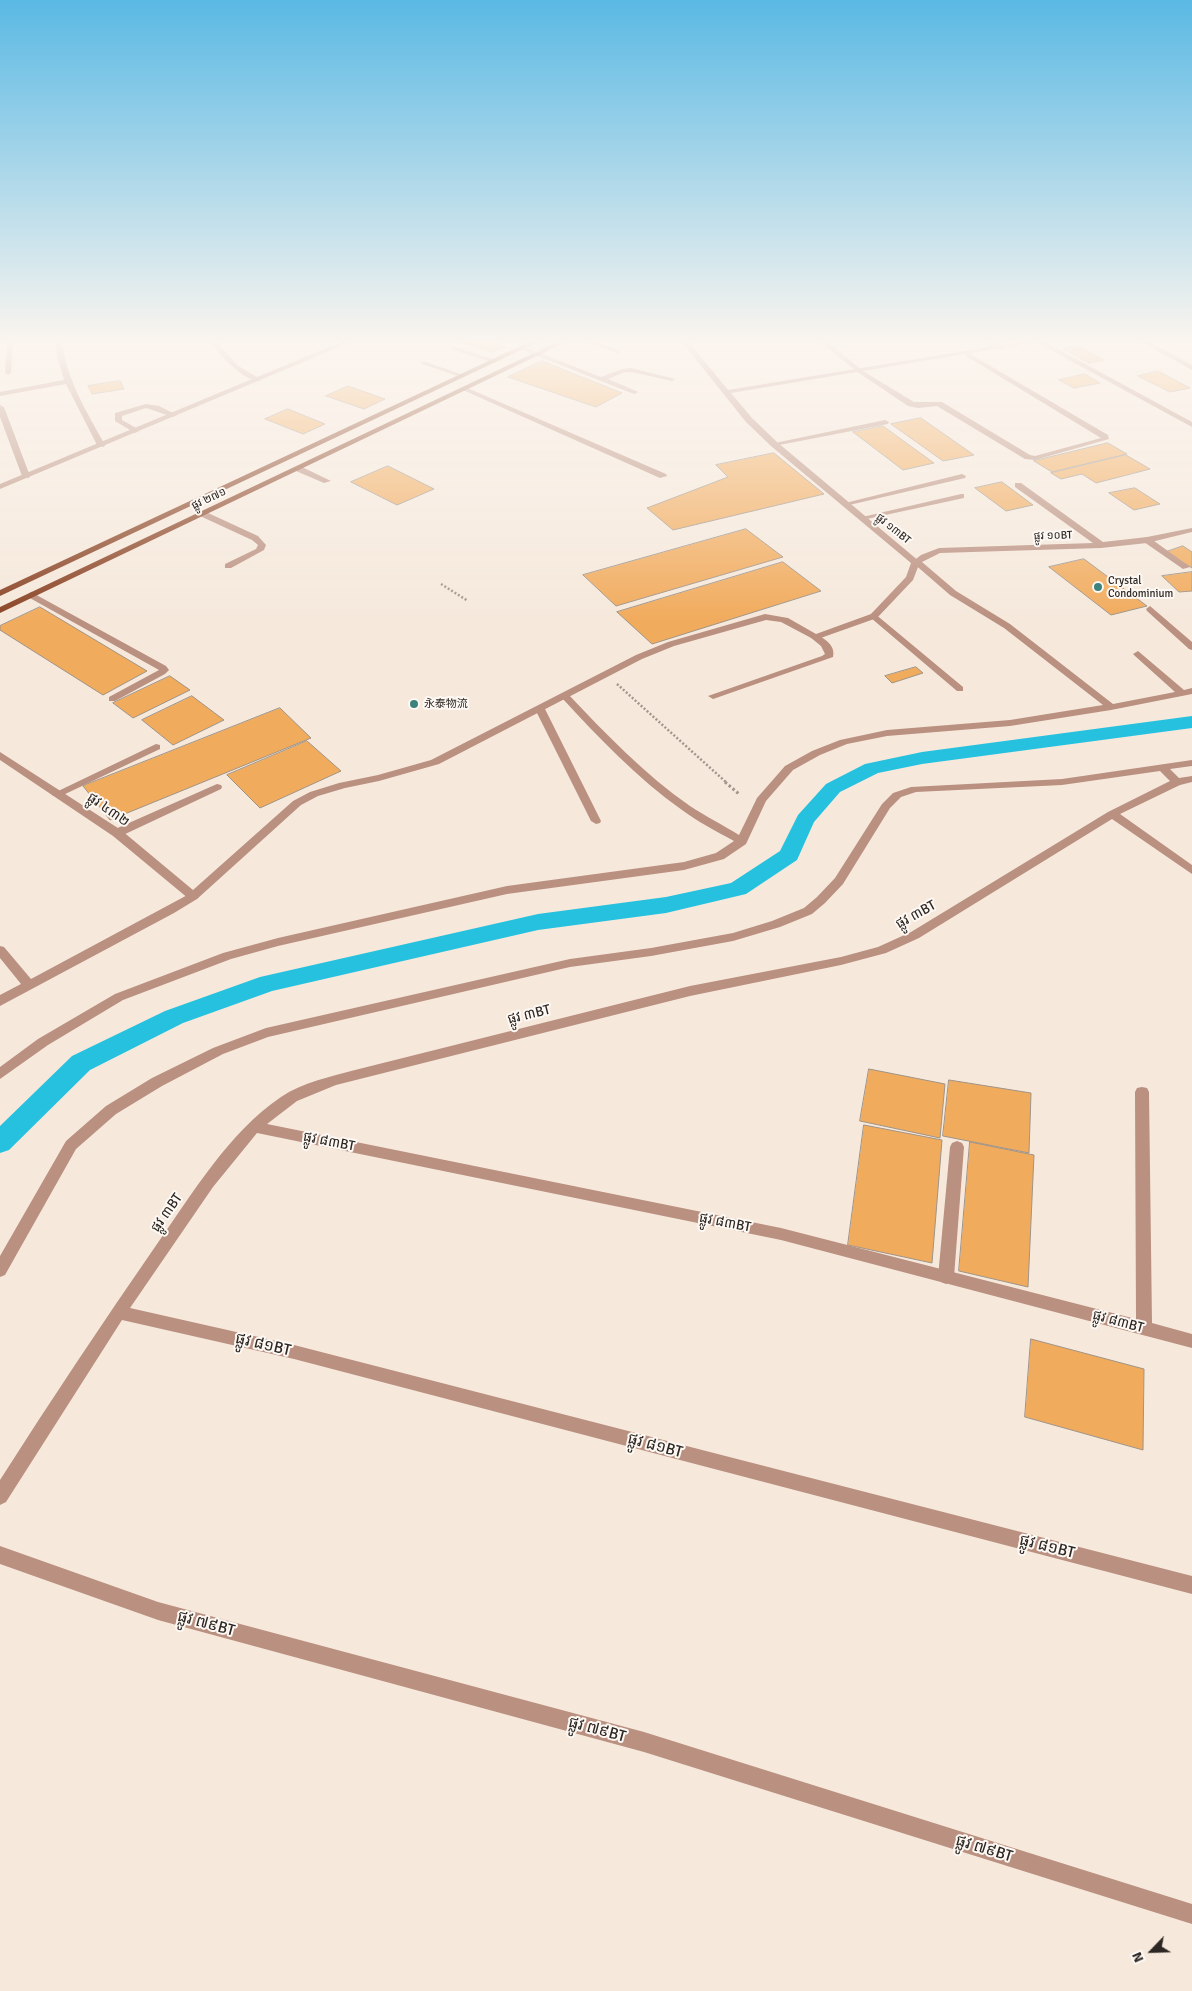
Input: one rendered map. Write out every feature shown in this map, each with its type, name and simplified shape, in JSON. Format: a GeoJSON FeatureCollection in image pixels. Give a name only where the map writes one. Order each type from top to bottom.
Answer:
{"type":"FeatureCollection","features":[{"type":"Feature","properties":{"kind":"main road","name":"ផ្លូវ ២៧១"},"geometry":{"type":"LineString","coordinates":[[0,593],[337,435]]}},
{"type":"Feature","properties":{"kind":"main road","name":"ផ្លូវ ២៧១"},"geometry":{"type":"LineString","coordinates":[[0,610],[370,435]]}},
{"type":"Feature","properties":{"kind":"street"},"geometry":{"type":"LineString","coordinates":[[11,435],[26,476]]}},
{"type":"Feature","properties":{"kind":"street"},"geometry":{"type":"LineString","coordinates":[[96,435],[101,445]]}},
{"type":"Feature","properties":{"kind":"street"},"geometry":{"type":"LineString","coordinates":[[0,487],[125,435]]}},
{"type":"Feature","properties":{"kind":"street"},"geometry":{"type":"LineString","coordinates":[[569,435],[663,476]]}},
{"type":"Feature","properties":{"kind":"street","name":"ផ្លូវ ១៣BT"},"geometry":{"type":"LineString","coordinates":[[765,435],[953,593],[1015,632],[1111,707]]}},
{"type":"Feature","properties":{"kind":"street"},"geometry":{"type":"LineString","coordinates":[[774,444],[820,435]]}},
{"type":"Feature","properties":{"kind":"street"},"geometry":{"type":"LineString","coordinates":[[992,435],[1031,458],[1106,439],[1103,435]]}},
{"type":"Feature","properties":{"kind":"street"},"geometry":{"type":"LineString","coordinates":[[299,469],[327,481]]}},
{"type":"Feature","properties":{"kind":"street"},"geometry":{"type":"LineString","coordinates":[[845,504],[962,476]]}},
{"type":"Feature","properties":{"kind":"street"},"geometry":{"type":"LineString","coordinates":[[1018,485],[1101,545]]}},
{"type":"Feature","properties":{"kind":"street"},"geometry":{"type":"LineString","coordinates":[[862,518],[962,496]]}},
{"type":"Feature","properties":{"kind":"street"},"geometry":{"type":"LineString","coordinates":[[203,514],[255,538],[262,545],[260,550],[228,566]]}},
{"type":"Feature","properties":{"kind":"street","name":"ផ្លូវ ១០BT"},"geometry":{"type":"LineString","coordinates":[[916,562],[939,552],[1101,545],[1147,540],[1192,530]]}},
{"type":"Feature","properties":{"kind":"street"},"geometry":{"type":"LineString","coordinates":[[1147,540],[1186,567]]}},
{"type":"Feature","properties":{"kind":"street"},"geometry":{"type":"LineString","coordinates":[[814,637],[874,616],[910,578],[916,562]]}},
{"type":"Feature","properties":{"kind":"street"},"geometry":{"type":"LineString","coordinates":[[31,595],[163,668],[162,672],[112,699]]}},
{"type":"Feature","properties":{"kind":"street"},"geometry":{"type":"LineString","coordinates":[[1150,609],[1192,647]]}},
{"type":"Feature","properties":{"kind":"street"},"geometry":{"type":"LineString","coordinates":[[0,1001],[159,918],[193,896],[267,828],[297,803],[306,798],[343,784],[380,778],[435,762],[639,656],[671,644],[774,616],[781,618],[826,644],[830,651],[830,655],[825,658],[713,696]]}},
{"type":"Feature","properties":{"kind":"street"},"geometry":{"type":"LineString","coordinates":[[874,616],[960,689]]}},
{"type":"Feature","properties":{"kind":"street"},"geometry":{"type":"LineString","coordinates":[[1138,654],[1187,692]]}},
{"type":"Feature","properties":{"kind":"street"},"geometry":{"type":"LineString","coordinates":[[0,1074],[43,1042],[119,996],[227,956],[278,942],[507,890],[684,866],[720,856],[742,842],[761,800],[789,768],[816,753],[844,742],[886,733],[1010,722],[1111,707],[1187,692]]}},
{"type":"Feature","properties":{"kind":"street"},"geometry":{"type":"LineString","coordinates":[[565,696],[608,742],[647,776],[686,807],[742,842]]}},
{"type":"Feature","properties":{"kind":"street"},"geometry":{"type":"LineString","coordinates":[[540,709],[596,821]]}},
{"type":"Feature","properties":{"kind":"street"},"geometry":{"type":"LineString","coordinates":[[57,794],[156,747]]}},
{"type":"Feature","properties":{"kind":"street","name":"ផ្លូវ ៤៣២"},"geometry":{"type":"LineString","coordinates":[[0,755],[117,833],[193,896]]}},
{"type":"Feature","properties":{"kind":"street"},"geometry":{"type":"LineString","coordinates":[[0,1270],[71,1145],[112,1110],[157,1082],[218,1051],[266,1033],[570,963],[652,952],[724,938],[776,924],[808,911],[820,900],[839,881],[886,806],[898,796],[915,789],[1052,782],[1192,763]]}},
{"type":"Feature","properties":{"kind":"street"},"geometry":{"type":"LineString","coordinates":[[1164,768],[1177,782]]}},
{"type":"Feature","properties":{"kind":"street","name":"ផ្លូវ ៣BT"},"geometry":{"type":"LineString","coordinates":[[0,1496],[46,1420],[118,1312],[211,1180],[254,1127],[285,1101],[312,1087],[690,991],[841,961],[882,950],[916,936],[1003,880],[1112,814],[1177,782],[1192,779]]}},
{"type":"Feature","properties":{"kind":"street"},"geometry":{"type":"LineString","coordinates":[[117,833],[217,787]]}},
{"type":"Feature","properties":{"kind":"street"},"geometry":{"type":"LineString","coordinates":[[1112,814],[1192,870]]}},
{"type":"Feature","properties":{"kind":"street"},"geometry":{"type":"LineString","coordinates":[[0,950],[28,985]]}},
{"type":"Feature","properties":{"kind":"street"},"geometry":{"type":"LineString","coordinates":[[1142,1092],[1144,1329]]}},
{"type":"Feature","properties":{"kind":"street","name":"ផ្លូវ ៨៣BT"},"geometry":{"type":"LineString","coordinates":[[254,1127],[781,1234],[1192,1341]]}},
{"type":"Feature","properties":{"kind":"street"},"geometry":{"type":"LineString","coordinates":[[946,1277],[957,1146]]}},
{"type":"Feature","properties":{"kind":"street","name":"ផ្លូវ ៨១BT"},"geometry":{"type":"LineString","coordinates":[[118,1312],[294,1352],[1192,1584]]}},
{"type":"Feature","properties":{"kind":"street","name":"ផ្លូវ ៧៩BT"},"geometry":{"type":"LineString","coordinates":[[0,1555],[158,1611],[644,1742],[1192,1914]]}},
{"type":"Feature","properties":{"kind":"path"},"geometry":{"type":"LineString","coordinates":[[441,584],[468,601]]}},
{"type":"Feature","properties":{"kind":"path"},"geometry":{"type":"LineString","coordinates":[[606,674],[739,794]]}},
{"type":"Feature","properties":{"kind":"building"},"geometry":{"type":"Polygon","coordinates":[[[857,435],[895,435],[934,463],[903,470],[857,435]]]}},
{"type":"Feature","properties":{"kind":"building"},"geometry":{"type":"Polygon","coordinates":[[[906,435],[945,435],[974,455],[943,461],[906,435]]]}},
{"type":"Feature","properties":{"kind":"building"},"geometry":{"type":"Polygon","coordinates":[[[1108,443],[1127,454],[1052,472],[1034,461],[1108,443]]]}},
{"type":"Feature","properties":{"kind":"building"},"geometry":{"type":"Polygon","coordinates":[[[774,453],[824,494],[673,530],[647,508],[728,477],[716,465],[774,453]]]}},
{"type":"Feature","properties":{"kind":"building"},"geometry":{"type":"Polygon","coordinates":[[[1126,455],[1150,469],[1096,483],[1082,474],[1061,479],[1051,473],[1126,455]]]}},
{"type":"Feature","properties":{"kind":"building"},"geometry":{"type":"Polygon","coordinates":[[[388,466],[434,489],[397,505],[351,482],[388,466]]]}},
{"type":"Feature","properties":{"kind":"building"},"geometry":{"type":"Polygon","coordinates":[[[1002,482],[1033,505],[1006,511],[975,488],[1002,482]]]}},
{"type":"Feature","properties":{"kind":"building"},"geometry":{"type":"Polygon","coordinates":[[[1135,488],[1160,504],[1134,510],[1109,493],[1135,488]]]}},
{"type":"Feature","properties":{"kind":"building"},"geometry":{"type":"Polygon","coordinates":[[[746,529],[783,557],[616,606],[583,575],[746,529]]]}},
{"type":"Feature","properties":{"kind":"building"},"geometry":{"type":"Polygon","coordinates":[[[1183,546],[1192,552],[1192,568],[1166,552],[1183,546]]]}},
{"type":"Feature","properties":{"kind":"building","name":"Crystal Condominium"},"geometry":{"type":"Polygon","coordinates":[[[1084,559],[1147,606],[1111,615],[1049,567],[1084,559]]]}},
{"type":"Feature","properties":{"kind":"building"},"geometry":{"type":"Polygon","coordinates":[[[783,562],[821,591],[652,644],[617,612],[783,562]]]}},
{"type":"Feature","properties":{"kind":"building"},"geometry":{"type":"Polygon","coordinates":[[[1192,572],[1192,591],[1179,592],[1162,576],[1192,572]]]}},
{"type":"Feature","properties":{"kind":"building"},"geometry":{"type":"Polygon","coordinates":[[[40,607],[147,671],[103,695],[0,630],[0,626],[40,607]]]}},
{"type":"Feature","properties":{"kind":"building"},"geometry":{"type":"Polygon","coordinates":[[[916,667],[923,673],[892,683],[885,676],[916,667]]]}},
{"type":"Feature","properties":{"kind":"building"},"geometry":{"type":"Polygon","coordinates":[[[170,676],[190,690],[133,718],[113,703],[170,676]]]}},
{"type":"Feature","properties":{"kind":"building"},"geometry":{"type":"Polygon","coordinates":[[[192,696],[224,720],[173,745],[142,720],[192,696]]]}},
{"type":"Feature","properties":{"kind":"building"},"geometry":{"type":"Polygon","coordinates":[[[280,708],[311,738],[110,820],[83,786],[280,708]]]}},
{"type":"Feature","properties":{"kind":"building"},"geometry":{"type":"Polygon","coordinates":[[[307,741],[341,771],[260,808],[227,775],[307,741]]]}},
{"type":"Feature","properties":{"kind":"building"},"geometry":{"type":"Polygon","coordinates":[[[869,1069],[945,1084],[940,1138],[860,1121],[869,1069]]]}},
{"type":"Feature","properties":{"kind":"building"},"geometry":{"type":"Polygon","coordinates":[[[949,1080],[1031,1093],[1029,1153],[943,1136],[949,1080]]]}},
{"type":"Feature","properties":{"kind":"building"},"geometry":{"type":"Polygon","coordinates":[[[864,1125],[942,1140],[932,1263],[848,1245],[864,1125]]]}},
{"type":"Feature","properties":{"kind":"building"},"geometry":{"type":"Polygon","coordinates":[[[970,1142],[1034,1155],[1028,1287],[959,1271],[970,1142]]]}},
{"type":"Feature","properties":{"kind":"building"},"geometry":{"type":"Polygon","coordinates":[[[1031,1339],[1144,1369],[1143,1450],[1025,1417],[1031,1339]]]}},
{"type":"Feature","properties":{"kind":"waterway"},"geometry":{"type":"LineString","coordinates":[[0,1142],[81,1063],[174,1017],[268,983],[538,922],[666,905],[738,889],[789,855],[805,820],[833,788],[872,768],[922,758],[1192,722]]}},
{"type":"Feature","properties":{"kind":"place","name":"Crystal Condominium"},"geometry":{"type":"Point","coordinates":[1098,587]}},
{"type":"Feature","properties":{"kind":"place","name":"永泰物流"},"geometry":{"type":"Point","coordinates":[414,704]}}]}
